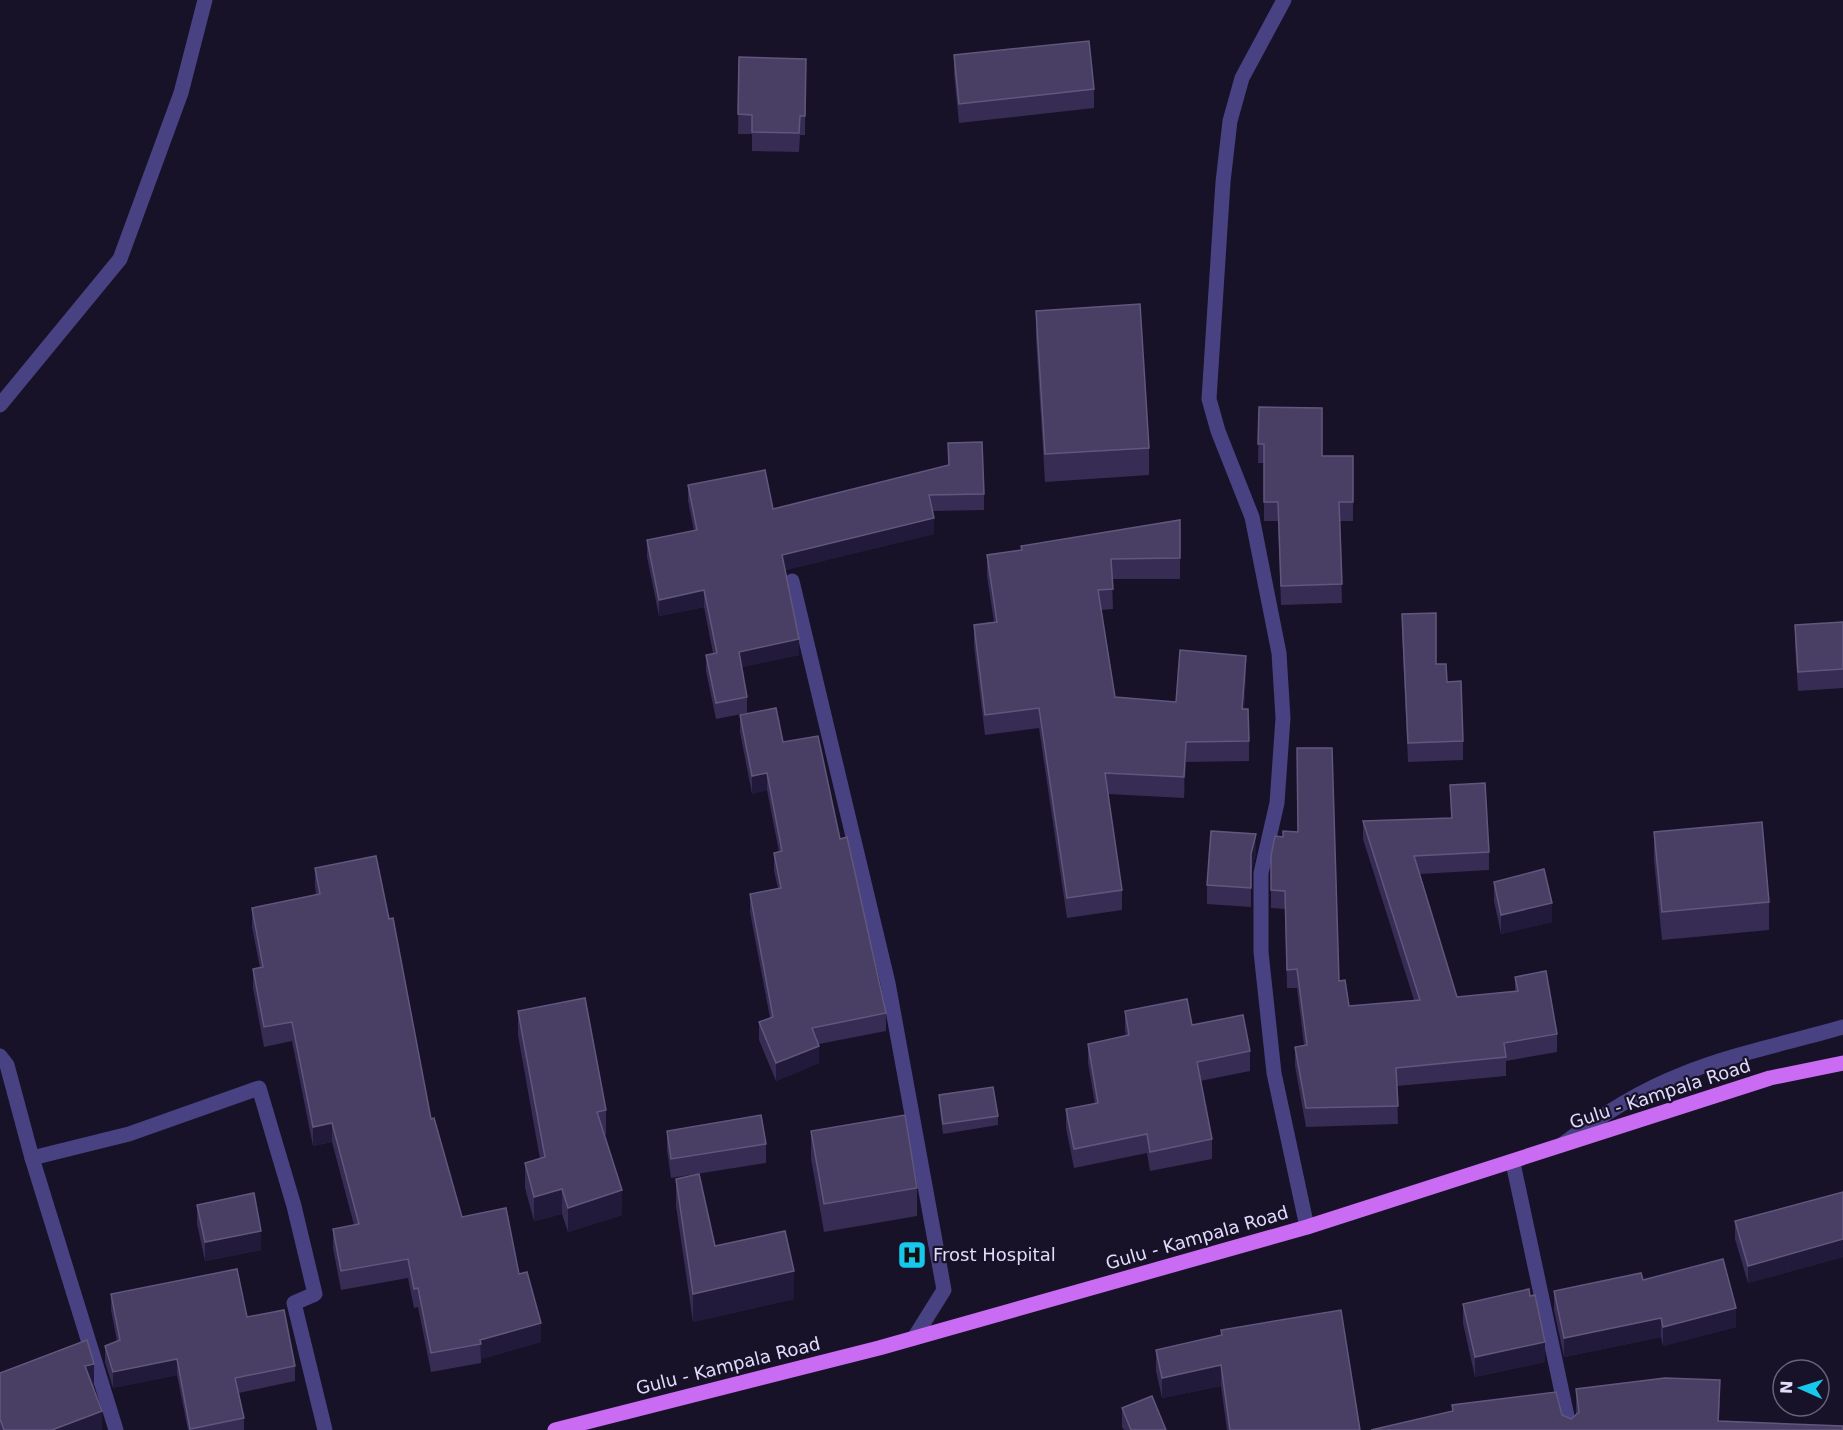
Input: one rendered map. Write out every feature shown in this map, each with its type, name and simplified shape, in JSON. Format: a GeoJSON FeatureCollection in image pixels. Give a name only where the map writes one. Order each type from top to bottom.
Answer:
{"type":"FeatureCollection","features":[{"type":"Feature","properties":{"kind":"main road","name":"Gulu - Kampala Road"},"geometry":{"type":"LineString","coordinates":[[555,1430],[914,1338],[1306,1227],[1513,1163],[1770,1078],[1843,1063]]}},
{"type":"Feature","properties":{"kind":"street"},"geometry":{"type":"LineString","coordinates":[[0,405],[120,259],[181,93],[205,0]]}},
{"type":"Feature","properties":{"kind":"street"},"geometry":{"type":"LineString","coordinates":[[1284,0],[1242,78],[1230,121],[1223,182],[1209,399],[1218,431],[1252,518],[1279,653],[1283,718],[1277,803],[1261,873],[1261,952],[1274,1073],[1306,1227]]}},
{"type":"Feature","properties":{"kind":"street"},"geometry":{"type":"LineString","coordinates":[[792,582],[888,983],[944,1290],[914,1338]]}},
{"type":"Feature","properties":{"kind":"street"},"geometry":{"type":"LineString","coordinates":[[1559,1147],[1600,1116],[1645,1090],[1685,1073],[1843,1027]]}},
{"type":"Feature","properties":{"kind":"street"},"geometry":{"type":"LineString","coordinates":[[0,1056],[7,1065],[32,1158],[116,1430]]}},
{"type":"Feature","properties":{"kind":"street"},"geometry":{"type":"LineString","coordinates":[[32,1158],[129,1134],[259,1088],[294,1206],[315,1294],[294,1304],[325,1430]]}},
{"type":"Feature","properties":{"kind":"street"},"geometry":{"type":"LineString","coordinates":[[1513,1163],[1570,1430]]}},
{"type":"Feature","properties":{"kind":"building"},"geometry":{"type":"Polygon","coordinates":[[[1089,41],[1094,89],[959,104],[954,55],[1089,41]]]}},
{"type":"Feature","properties":{"kind":"building"},"geometry":{"type":"Polygon","coordinates":[[[739,57],[806,59],[805,116],[800,116],[799,133],[752,132],[752,115],[738,114],[739,57]]]}},
{"type":"Feature","properties":{"kind":"building"},"geometry":{"type":"Polygon","coordinates":[[[1140,304],[1149,448],[1045,454],[1036,311],[1140,304]]]}},
{"type":"Feature","properties":{"kind":"building"},"geometry":{"type":"Polygon","coordinates":[[[1259,407],[1322,408],[1322,456],[1353,456],[1353,502],[1339,502],[1342,584],[1281,586],[1278,502],[1264,502],[1264,444],[1258,444],[1259,407]]]}},
{"type":"Feature","properties":{"kind":"building"},"geometry":{"type":"Polygon","coordinates":[[[982,442],[984,494],[929,495],[934,518],[782,555],[799,639],[739,652],[747,697],[716,703],[706,655],[717,653],[704,590],[659,600],[647,540],[697,530],[688,485],[765,470],[773,509],[949,465],[948,443],[982,442]]]}},
{"type":"Feature","properties":{"kind":"building"},"geometry":{"type":"Polygon","coordinates":[[[1180,520],[1180,558],[1111,559],[1113,589],[1098,590],[1115,697],[1176,702],[1180,650],[1246,656],[1242,709],[1248,709],[1249,741],[1186,742],[1184,777],[1105,773],[1122,890],[1067,898],[1039,708],[985,715],[974,625],[997,622],[987,555],[1022,550],[1021,546],[1180,520]]]}},
{"type":"Feature","properties":{"kind":"building"},"geometry":{"type":"Polygon","coordinates":[[[1436,613],[1436,664],[1446,664],[1447,682],[1461,681],[1463,741],[1408,743],[1402,614],[1436,613]]]}},
{"type":"Feature","properties":{"kind":"building"},"geometry":{"type":"Polygon","coordinates":[[[1843,622],[1843,669],[1798,672],[1795,625],[1843,622]]]}},
{"type":"Feature","properties":{"kind":"building"},"geometry":{"type":"Polygon","coordinates":[[[776,708],[783,742],[818,736],[840,839],[847,837],[886,1013],[812,1028],[819,1046],[776,1063],[759,1022],[773,1017],[750,894],[781,888],[774,853],[782,851],[767,773],[752,776],[740,715],[776,708]]]}},
{"type":"Feature","properties":{"kind":"building"},"geometry":{"type":"Polygon","coordinates":[[[1297,748],[1332,748],[1339,981],[1345,980],[1349,1006],[1420,1000],[1363,821],[1452,818],[1450,785],[1485,783],[1489,852],[1414,856],[1457,997],[1518,991],[1515,977],[1546,971],[1557,1034],[1504,1043],[1506,1057],[1396,1068],[1398,1106],[1306,1108],[1295,1047],[1307,1045],[1297,969],[1287,970],[1285,891],[1271,890],[1271,856],[1275,836],[1283,837],[1283,831],[1298,832],[1297,748]]]}},
{"type":"Feature","properties":{"kind":"building"},"geometry":{"type":"Polygon","coordinates":[[[1762,822],[1769,902],[1662,912],[1654,832],[1762,822]]]}},
{"type":"Feature","properties":{"kind":"building"},"geometry":{"type":"Polygon","coordinates":[[[1211,831],[1256,834],[1251,854],[1251,888],[1207,885],[1211,831]]]}},
{"type":"Feature","properties":{"kind":"building"},"geometry":{"type":"Polygon","coordinates":[[[376,856],[389,919],[393,918],[431,1119],[434,1118],[462,1217],[506,1208],[519,1274],[527,1272],[541,1323],[480,1340],[481,1344],[431,1353],[418,1288],[414,1289],[408,1259],[341,1271],[333,1229],[359,1224],[332,1123],[313,1127],[292,1022],[264,1027],[253,969],[263,967],[252,908],[320,894],[315,868],[376,856]]]}},
{"type":"Feature","properties":{"kind":"building"},"geometry":{"type":"Polygon","coordinates":[[[1544,869],[1552,903],[1501,915],[1494,882],[1544,869]]]}},
{"type":"Feature","properties":{"kind":"building"},"geometry":{"type":"Polygon","coordinates":[[[585,998],[606,1110],[597,1112],[622,1190],[568,1208],[562,1189],[534,1197],[525,1163],[545,1157],[518,1011],[585,998]]]}},
{"type":"Feature","properties":{"kind":"building"},"geometry":{"type":"Polygon","coordinates":[[[1187,999],[1192,1025],[1243,1015],[1250,1051],[1197,1062],[1212,1139],[1150,1152],[1147,1134],[1074,1149],[1066,1109],[1098,1103],[1088,1044],[1129,1035],[1125,1011],[1187,999]]]}},
{"type":"Feature","properties":{"kind":"building"},"geometry":{"type":"Polygon","coordinates":[[[993,1087],[998,1116],[943,1124],[939,1095],[993,1087]]]}},
{"type":"Feature","properties":{"kind":"building"},"geometry":{"type":"Polygon","coordinates":[[[761,1115],[766,1144],[671,1159],[667,1131],[761,1115]]]}},
{"type":"Feature","properties":{"kind":"building"},"geometry":{"type":"Polygon","coordinates":[[[905,1115],[917,1188],[824,1204],[811,1131],[905,1115]]]}},
{"type":"Feature","properties":{"kind":"building"},"geometry":{"type":"Polygon","coordinates":[[[699,1174],[715,1246],[785,1231],[794,1271],[693,1294],[676,1179],[699,1174]]]}},
{"type":"Feature","properties":{"kind":"building"},"geometry":{"type":"Polygon","coordinates":[[[1843,1192],[1843,1239],[1748,1266],[1735,1221],[1843,1192]]]}},
{"type":"Feature","properties":{"kind":"building"},"geometry":{"type":"Polygon","coordinates":[[[254,1193],[261,1231],[205,1242],[197,1205],[254,1193]]]}},
{"type":"Feature","properties":{"kind":"building"},"geometry":{"type":"Polygon","coordinates":[[[1723,1259],[1736,1308],[1663,1327],[1661,1318],[1564,1338],[1554,1291],[1641,1273],[1643,1280],[1723,1259]]]}},
{"type":"Feature","properties":{"kind":"building"},"geometry":{"type":"Polygon","coordinates":[[[237,1269],[247,1317],[284,1310],[295,1366],[235,1378],[244,1418],[190,1429],[177,1359],[113,1372],[105,1346],[120,1340],[111,1294],[237,1269]]]}},
{"type":"Feature","properties":{"kind":"building"},"geometry":{"type":"Polygon","coordinates":[[[1529,1289],[1530,1296],[1535,1295],[1545,1342],[1475,1357],[1463,1304],[1529,1289]]]}},
{"type":"Feature","properties":{"kind":"building"},"geometry":{"type":"Polygon","coordinates":[[[1341,1310],[1360,1430],[1230,1430],[1221,1365],[1162,1378],[1156,1350],[1222,1335],[1221,1330],[1341,1310]]]}},
{"type":"Feature","properties":{"kind":"building"},"geometry":{"type":"Polygon","coordinates":[[[87,1340],[94,1364],[85,1366],[102,1411],[52,1430],[4,1430],[0,1419],[0,1373],[87,1340]]]}},
{"type":"Feature","properties":{"kind":"building"},"geometry":{"type":"Polygon","coordinates":[[[1665,1378],[1720,1380],[1718,1421],[1843,1426],[1843,1430],[1371,1430],[1453,1411],[1452,1405],[1556,1392],[1562,1415],[1571,1419],[1579,1412],[1576,1389],[1665,1378]]]}},
{"type":"Feature","properties":{"kind":"building"},"geometry":{"type":"Polygon","coordinates":[[[1152,1396],[1166,1430],[1131,1430],[1122,1408],[1152,1396]]]}},
{"type":"Feature","properties":{"kind":"place","name":"Frost Hospital"},"geometry":{"type":"Point","coordinates":[912,1255]}}]}
